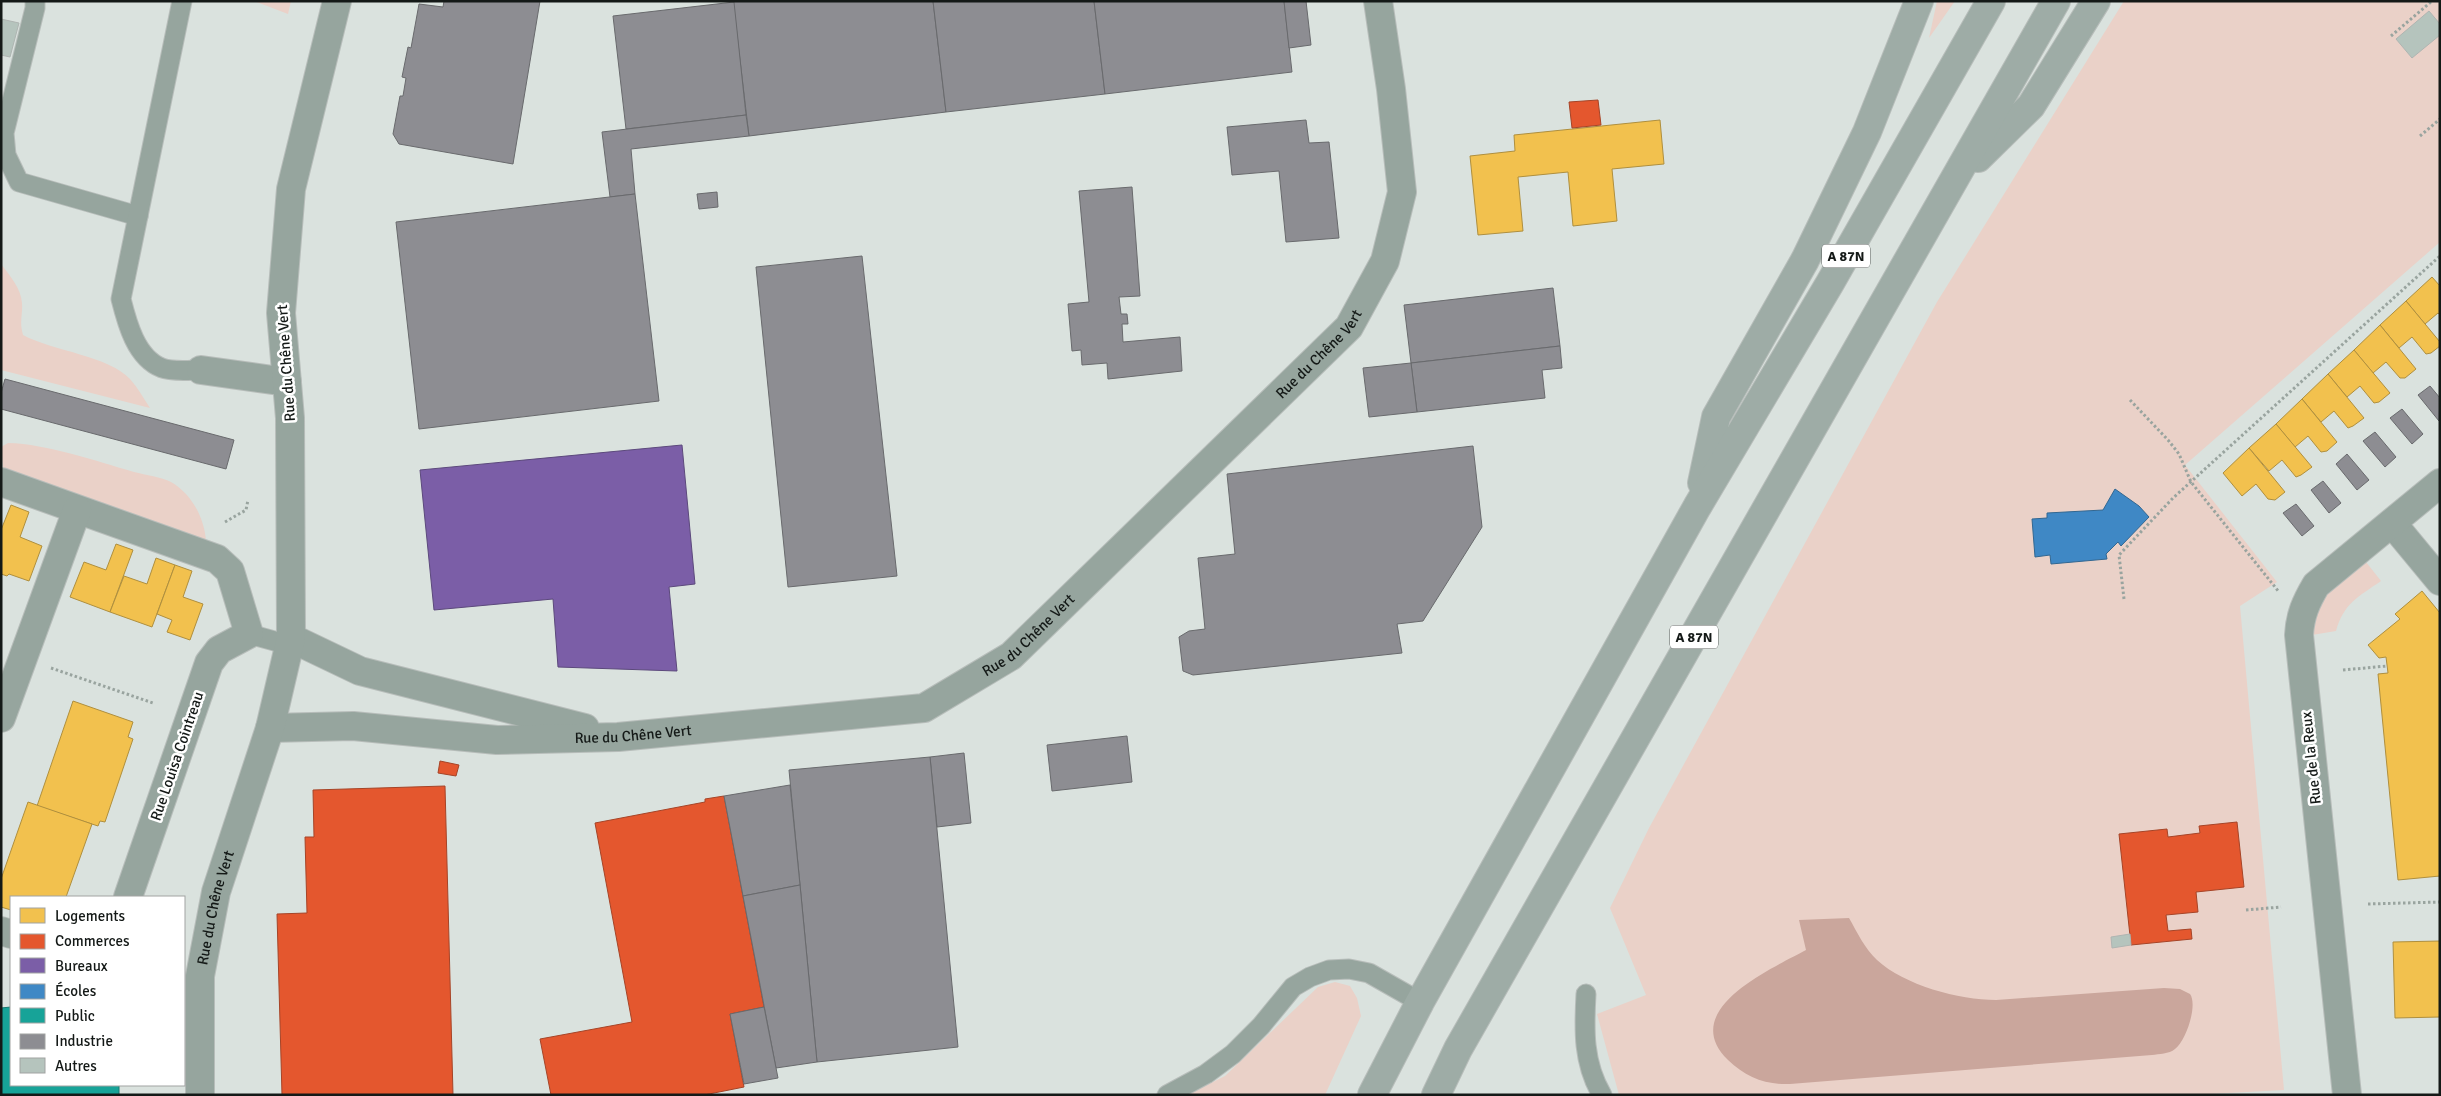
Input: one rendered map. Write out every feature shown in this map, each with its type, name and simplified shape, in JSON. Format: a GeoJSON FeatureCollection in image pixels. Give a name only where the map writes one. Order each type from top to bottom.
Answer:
{"type":"FeatureCollection","features":[{"type":"Feature","properties":{"kind":"highway"},"geometry":{"type":"LineString","coordinates":[[1697,507],[1716,417],[1805,260],[1867,132],[1919,1]]}},
{"type":"Feature","properties":{"kind":"highway","name":"A 87N"},"geometry":{"type":"LineString","coordinates":[[1372,1095],[1420,1002],[1697,507],[1830,283],[1991,1]]}},
{"type":"Feature","properties":{"kind":"highway","name":"A 87N"},"geometry":{"type":"LineString","coordinates":[[1436,1095],[1458,1049],[2056,1]]}},
{"type":"Feature","properties":{"kind":"highway"},"geometry":{"type":"LineString","coordinates":[[1955,180],[2031,106],[2096,1]]}},
{"type":"Feature","properties":{"kind":"street","name":"Rue du Chêne Vert"},"geometry":{"type":"LineString","coordinates":[[200,1095],[200,976],[216,892],[270,728],[290,641],[292,530],[290,418],[281,313],[291,189],[337,1]]}},
{"type":"Feature","properties":{"kind":"street","name":"Rue du Chêne Vert"},"geometry":{"type":"LineString","coordinates":[[270,728],[353,726],[497,740],[618,737],[924,708],[1011,656],[1349,327],[1385,261],[1402,192],[1391,89],[1378,1]]}},
{"type":"Feature","properties":{"kind":"street"},"geometry":{"type":"LineString","coordinates":[[202,370],[287,382]]}},
{"type":"Feature","properties":{"kind":"street"},"geometry":{"type":"LineString","coordinates":[[1,482],[216,559],[230,571],[249,634]]}},
{"type":"Feature","properties":{"kind":"street","name":"Rue de la Reux"},"geometry":{"type":"LineString","coordinates":[[2347,1095],[2299,635],[2304,605],[2316,585],[2440,483]]}},
{"type":"Feature","properties":{"kind":"street"},"geometry":{"type":"LineString","coordinates":[[1,718],[77,510]]}},
{"type":"Feature","properties":{"kind":"street"},"geometry":{"type":"LineString","coordinates":[[2392,523],[2440,581]]}},
{"type":"Feature","properties":{"kind":"street","name":"Rue Louisa Cointreau"},"geometry":{"type":"LineString","coordinates":[[128,896],[210,663],[219,650],[249,634]]}},
{"type":"Feature","properties":{"kind":"street"},"geometry":{"type":"LineString","coordinates":[[290,641],[360,671],[618,737]]}},
{"type":"Feature","properties":{"kind":"lane"},"geometry":{"type":"LineString","coordinates":[[35,1],[35,8],[4,133],[6,156],[19,182],[138,216]]}},
{"type":"Feature","properties":{"kind":"lane"},"geometry":{"type":"LineString","coordinates":[[182,1],[121,299],[128,329],[143,354],[162,368],[202,370]]}},
{"type":"Feature","properties":{"kind":"lane"},"geometry":{"type":"LineString","coordinates":[[249,634],[290,641]]}},
{"type":"Feature","properties":{"kind":"lane"},"geometry":{"type":"LineString","coordinates":[[1166,1095],[1206,1074],[1234,1054],[1261,1026],[1293,987],[1310,977],[1329,970],[1349,969],[1369,973],[1420,1002]]}},
{"type":"Feature","properties":{"kind":"lane"},"geometry":{"type":"LineString","coordinates":[[1586,994],[1586,1051],[1591,1071],[1602,1095]]}},
{"type":"Feature","properties":{"kind":"path"},"geometry":{"type":"LineString","coordinates":[[2391,36],[2432,1]]}},
{"type":"Feature","properties":{"kind":"path"},"geometry":{"type":"LineString","coordinates":[[2420,136],[2440,119]]}},
{"type":"Feature","properties":{"kind":"path"},"geometry":{"type":"LineString","coordinates":[[2124,599],[2119,555],[2191,482],[2440,256]]}},
{"type":"Feature","properties":{"kind":"path"},"geometry":{"type":"LineString","coordinates":[[2130,400],[2173,447],[2191,482],[2276,589],[2304,605]]}},
{"type":"Feature","properties":{"kind":"path"},"geometry":{"type":"LineString","coordinates":[[225,522],[246,510],[248,500]]}},
{"type":"Feature","properties":{"kind":"path"},"geometry":{"type":"LineString","coordinates":[[2343,670],[2387,666]]}},
{"type":"Feature","properties":{"kind":"path"},"geometry":{"type":"LineString","coordinates":[[50,668],[153,702]]}},
{"type":"Feature","properties":{"kind":"path"},"geometry":{"type":"LineString","coordinates":[[2368,904],[2440,902]]}},
{"type":"Feature","properties":{"kind":"path"},"geometry":{"type":"LineString","coordinates":[[2246,910],[2281,907]]}},
{"type":"Feature","properties":{"kind":"shaded area"},"geometry":{"type":"Polygon","coordinates":[[[254,1],[291,1],[288,14],[254,1]]]}},
{"type":"Feature","properties":{"kind":"shaded area"},"geometry":{"type":"Polygon","coordinates":[[[1937,1],[1955,1],[1929,38],[1937,1]]]}},
{"type":"Feature","properties":{"kind":"shaded area"},"geometry":{"type":"Polygon","coordinates":[[[2124,1],[2440,1],[2440,242],[2185,465],[2277,582],[2240,606],[2284,1090],[2192,1095],[1619,1095],[1597,1014],[1646,995],[1610,908],[1649,828],[1937,302],[2124,1]]]}},
{"type":"Feature","properties":{"kind":"shaded area"},"geometry":{"type":"Polygon","coordinates":[[[1,264],[20,292],[23,335],[35,341],[95,359],[121,371],[133,382],[150,408],[1,370],[1,264]]]}},
{"type":"Feature","properties":{"kind":"shaded area"},"geometry":{"type":"Polygon","coordinates":[[[8,443],[39,446],[171,482],[185,493],[196,508],[203,525],[206,542],[3,468],[1,447],[8,443]]]}},
{"type":"Feature","properties":{"kind":"shaded area"},"geometry":{"type":"Polygon","coordinates":[[[2366,562],[2381,581],[2359,596],[2348,607],[2339,621],[2336,631],[2312,635],[2316,610],[2327,594],[2366,562]]]}},
{"type":"Feature","properties":{"kind":"shaded area"},"geometry":{"type":"Polygon","coordinates":[[[1849,918],[1865,946],[1888,969],[1917,984],[1949,994],[1996,1000],[2164,988],[2180,989],[2190,994],[2192,999],[2193,1006],[2190,1023],[2183,1039],[2173,1051],[2152,1055],[1790,1084],[1772,1083],[1756,1079],[1735,1066],[1728,1060],[1715,1042],[1714,1024],[1721,1008],[1735,993],[1752,980],[1806,950],[1799,920],[1849,918]]]}},
{"type":"Feature","properties":{"kind":"shaded area"},"geometry":{"type":"Polygon","coordinates":[[[1335,982],[1350,986],[1357,998],[1361,1016],[1325,1095],[1187,1095],[1225,1076],[1318,987],[1335,982]]]}},
{"type":"Feature","properties":{"kind":"building: Logements"},"geometry":{"type":"Polygon","coordinates":[[[1660,120],[1664,164],[1612,169],[1617,221],[1573,226],[1568,172],[1518,177],[1523,231],[1478,235],[1470,156],[1515,151],[1514,135],[1660,120]]]}},
{"type":"Feature","properties":{"kind":"building: Logements"},"geometry":{"type":"Polygon","coordinates":[[[2432,277],[2440,286],[2440,315],[2438,313],[2425,324],[2406,301],[2432,277]]]}},
{"type":"Feature","properties":{"kind":"building: Logements"},"geometry":{"type":"Polygon","coordinates":[[[2406,301],[2440,342],[2440,346],[2431,353],[2426,354],[2412,337],[2399,348],[2380,325],[2406,301]]]}},
{"type":"Feature","properties":{"kind":"building: Logements"},"geometry":{"type":"Polygon","coordinates":[[[2380,325],[2416,369],[2405,378],[2400,378],[2386,362],[2373,373],[2354,350],[2380,325]]]}},
{"type":"Feature","properties":{"kind":"building: Logements"},"geometry":{"type":"Polygon","coordinates":[[[2354,350],[2390,393],[2379,402],[2374,403],[2360,386],[2347,397],[2328,374],[2354,350]]]}},
{"type":"Feature","properties":{"kind":"building: Logements"},"geometry":{"type":"Polygon","coordinates":[[[2328,374],[2364,418],[2353,426],[2348,428],[2334,411],[2321,422],[2302,399],[2328,374]]]}},
{"type":"Feature","properties":{"kind":"building: Logements"},"geometry":{"type":"Polygon","coordinates":[[[2302,399],[2337,442],[2327,451],[2321,452],[2308,436],[2295,447],[2276,424],[2302,399]]]}},
{"type":"Feature","properties":{"kind":"building: Logements"},"geometry":{"type":"Polygon","coordinates":[[[2276,424],[2312,467],[2301,475],[2296,477],[2282,460],[2269,471],[2249,448],[2276,424]]]}},
{"type":"Feature","properties":{"kind":"building: Logements"},"geometry":{"type":"Polygon","coordinates":[[[2249,448],[2285,492],[2275,500],[2268,499],[2256,484],[2242,496],[2223,473],[2249,448]]]}},
{"type":"Feature","properties":{"kind":"building: Logements"},"geometry":{"type":"Polygon","coordinates":[[[11,505],[29,512],[20,537],[42,546],[29,581],[9,574],[7,576],[1,574],[1,530],[11,505]]]}},
{"type":"Feature","properties":{"kind":"building: Logements"},"geometry":{"type":"Polygon","coordinates":[[[116,544],[133,550],[110,612],[70,597],[84,562],[106,570],[116,544]]]}},
{"type":"Feature","properties":{"kind":"building: Logements"},"geometry":{"type":"Polygon","coordinates":[[[156,558],[175,565],[152,627],[110,612],[124,576],[147,584],[156,558]]]}},
{"type":"Feature","properties":{"kind":"building: Logements"},"geometry":{"type":"Polygon","coordinates":[[[175,565],[192,571],[183,597],[203,604],[190,640],[167,632],[172,620],[157,614],[175,565]]]}},
{"type":"Feature","properties":{"kind":"building: Logements"},"geometry":{"type":"Polygon","coordinates":[[[2422,591],[2440,613],[2440,876],[2398,880],[2378,674],[2388,673],[2386,657],[2379,658],[2368,645],[2400,619],[2395,614],[2422,591]]]}},
{"type":"Feature","properties":{"kind":"building: Logements"},"geometry":{"type":"Polygon","coordinates":[[[73,701],[133,722],[128,737],[133,739],[105,822],[100,821],[98,826],[37,806],[73,701]]]}},
{"type":"Feature","properties":{"kind":"building: Logements"},"geometry":{"type":"Polygon","coordinates":[[[28,802],[92,824],[66,896],[10,896],[10,910],[1,907],[1,879],[28,802]]]}},
{"type":"Feature","properties":{"kind":"building: Logements"},"geometry":{"type":"Polygon","coordinates":[[[2440,941],[2440,1017],[2395,1018],[2393,942],[2440,941]]]}},
{"type":"Feature","properties":{"kind":"building: Commerces"},"geometry":{"type":"Polygon","coordinates":[[[1598,100],[1601,125],[1572,128],[1569,102],[1598,100]]]}},
{"type":"Feature","properties":{"kind":"building: Commerces"},"geometry":{"type":"Polygon","coordinates":[[[440,761],[459,765],[456,776],[438,773],[440,761]]]}},
{"type":"Feature","properties":{"kind":"building: Commerces"},"geometry":{"type":"Polygon","coordinates":[[[445,786],[453,1095],[282,1095],[277,914],[307,913],[305,837],[314,837],[313,790],[445,786]]]}},
{"type":"Feature","properties":{"kind":"building: Commerces"},"geometry":{"type":"Polygon","coordinates":[[[724,796],[764,1007],[730,1014],[744,1087],[704,1095],[551,1095],[540,1039],[632,1022],[595,823],[705,802],[705,799],[724,796]]]}},
{"type":"Feature","properties":{"kind":"building: Commerces"},"geometry":{"type":"Polygon","coordinates":[[[2237,822],[2244,887],[2196,892],[2198,912],[2166,915],[2168,931],[2191,929],[2192,939],[2131,945],[2119,834],[2167,829],[2168,837],[2200,833],[2199,826],[2237,822]]]}},
{"type":"Feature","properties":{"kind":"building: Bureaux"},"geometry":{"type":"Polygon","coordinates":[[[682,445],[695,584],[669,587],[677,671],[558,667],[553,599],[434,610],[420,470],[682,445]]]}},
{"type":"Feature","properties":{"kind":"building: Écoles"},"geometry":{"type":"Polygon","coordinates":[[[2115,489],[2139,506],[2149,517],[2121,546],[2118,542],[2106,554],[2107,559],[2051,564],[2050,555],[2035,557],[2032,519],[2047,518],[2047,513],[2103,510],[2115,489]]]}},
{"type":"Feature","properties":{"kind":"building: Public"},"geometry":{"type":"Polygon","coordinates":[[[10,1007],[10,1086],[119,1086],[119,1095],[1,1095],[1,1008],[10,1007]]]}},
{"type":"Feature","properties":{"kind":"building: Industrie"},"geometry":{"type":"Polygon","coordinates":[[[444,1],[540,1],[513,164],[399,144],[393,134],[400,96],[403,96],[406,78],[402,77],[408,47],[411,48],[419,4],[443,7],[444,1]]]}},
{"type":"Feature","properties":{"kind":"building: Industrie"},"geometry":{"type":"Polygon","coordinates":[[[733,1],[933,1],[946,112],[749,136],[733,1]]]}},
{"type":"Feature","properties":{"kind":"building: Industrie"},"geometry":{"type":"Polygon","coordinates":[[[933,1],[1094,1],[1105,94],[946,112],[933,1]]]}},
{"type":"Feature","properties":{"kind":"building: Industrie"},"geometry":{"type":"Polygon","coordinates":[[[1094,1],[1284,1],[1292,72],[1105,94],[1094,1]]]}},
{"type":"Feature","properties":{"kind":"building: Industrie"},"geometry":{"type":"Polygon","coordinates":[[[1284,1],[1306,1],[1311,45],[1289,48],[1284,1]]]}},
{"type":"Feature","properties":{"kind":"building: Industrie"},"geometry":{"type":"Polygon","coordinates":[[[734,2],[746,115],[626,129],[613,16],[734,2]]]}},
{"type":"Feature","properties":{"kind":"building: Industrie"},"geometry":{"type":"Polygon","coordinates":[[[746,115],[749,136],[631,149],[635,194],[610,197],[602,132],[746,115]]]}},
{"type":"Feature","properties":{"kind":"building: Industrie"},"geometry":{"type":"Polygon","coordinates":[[[1306,120],[1309,143],[1329,142],[1339,238],[1286,242],[1279,171],[1232,175],[1227,127],[1306,120]]]}},
{"type":"Feature","properties":{"kind":"building: Industrie"},"geometry":{"type":"Polygon","coordinates":[[[1132,187],[1140,296],[1119,297],[1121,314],[1127,314],[1128,324],[1122,324],[1123,342],[1180,337],[1182,371],[1108,379],[1107,363],[1082,365],[1081,350],[1072,351],[1068,304],[1089,302],[1079,191],[1132,187]]]}},
{"type":"Feature","properties":{"kind":"building: Industrie"},"geometry":{"type":"Polygon","coordinates":[[[717,192],[718,207],[699,209],[697,194],[717,192]]]}},
{"type":"Feature","properties":{"kind":"building: Industrie"},"geometry":{"type":"Polygon","coordinates":[[[635,194],[659,401],[419,429],[396,222],[635,194]]]}},
{"type":"Feature","properties":{"kind":"building: Industrie"},"geometry":{"type":"Polygon","coordinates":[[[862,256],[897,576],[788,587],[756,267],[862,256]]]}},
{"type":"Feature","properties":{"kind":"building: Industrie"},"geometry":{"type":"Polygon","coordinates":[[[1553,288],[1560,346],[1411,363],[1404,305],[1553,288]]]}},
{"type":"Feature","properties":{"kind":"building: Industrie"},"geometry":{"type":"Polygon","coordinates":[[[1560,346],[1562,368],[1542,370],[1545,398],[1417,412],[1411,363],[1560,346]]]}},
{"type":"Feature","properties":{"kind":"building: Industrie"},"geometry":{"type":"Polygon","coordinates":[[[1411,363],[1417,412],[1369,417],[1363,368],[1411,363]]]}},
{"type":"Feature","properties":{"kind":"building: Industrie"},"geometry":{"type":"Polygon","coordinates":[[[5,379],[234,440],[226,469],[1,409],[1,393],[5,379]]]}},
{"type":"Feature","properties":{"kind":"building: Industrie"},"geometry":{"type":"Polygon","coordinates":[[[2430,386],[2440,398],[2439,421],[2418,395],[2430,386]]]}},
{"type":"Feature","properties":{"kind":"building: Industrie"},"geometry":{"type":"Polygon","coordinates":[[[2402,409],[2423,434],[2412,444],[2390,418],[2402,409]]]}},
{"type":"Feature","properties":{"kind":"building: Industrie"},"geometry":{"type":"Polygon","coordinates":[[[2375,432],[2396,457],[2385,467],[2363,441],[2375,432]]]}},
{"type":"Feature","properties":{"kind":"building: Industrie"},"geometry":{"type":"Polygon","coordinates":[[[1473,446],[1482,527],[1423,621],[1397,624],[1402,653],[1193,675],[1183,671],[1179,637],[1189,631],[1205,629],[1198,558],[1235,554],[1227,474],[1473,446]]]}},
{"type":"Feature","properties":{"kind":"building: Industrie"},"geometry":{"type":"Polygon","coordinates":[[[2347,454],[2369,480],[2357,490],[2336,464],[2347,454]]]}},
{"type":"Feature","properties":{"kind":"building: Industrie"},"geometry":{"type":"Polygon","coordinates":[[[2323,481],[2341,503],[2329,513],[2311,490],[2323,481]]]}},
{"type":"Feature","properties":{"kind":"building: Industrie"},"geometry":{"type":"Polygon","coordinates":[[[2296,504],[2314,526],[2302,536],[2283,513],[2296,504]]]}},
{"type":"Feature","properties":{"kind":"building: Industrie"},"geometry":{"type":"Polygon","coordinates":[[[1127,736],[1132,782],[1052,791],[1047,745],[1127,736]]]}},
{"type":"Feature","properties":{"kind":"building: Industrie"},"geometry":{"type":"Polygon","coordinates":[[[964,753],[971,823],[937,827],[930,757],[964,753]]]}},
{"type":"Feature","properties":{"kind":"building: Industrie"},"geometry":{"type":"Polygon","coordinates":[[[930,757],[958,1047],[817,1062],[789,770],[930,757]]]}},
{"type":"Feature","properties":{"kind":"building: Industrie"},"geometry":{"type":"Polygon","coordinates":[[[790,785],[800,885],[743,896],[724,796],[790,785]]]}},
{"type":"Feature","properties":{"kind":"building: Industrie"},"geometry":{"type":"Polygon","coordinates":[[[800,885],[817,1062],[776,1068],[743,896],[800,885]]]}},
{"type":"Feature","properties":{"kind":"building: Industrie"},"geometry":{"type":"Polygon","coordinates":[[[764,1007],[778,1078],[744,1084],[730,1014],[764,1007]]]}},
{"type":"Feature","properties":{"kind":"building: Autres"},"geometry":{"type":"Polygon","coordinates":[[[2429,11],[2440,24],[2440,35],[2412,58],[2396,39],[2429,11]]]}},
{"type":"Feature","properties":{"kind":"building: Autres"},"geometry":{"type":"Polygon","coordinates":[[[1,19],[19,23],[10,57],[1,55],[1,19]]]}},
{"type":"Feature","properties":{"kind":"building: Autres"},"geometry":{"type":"Polygon","coordinates":[[[2130,934],[2131,945],[2112,948],[2111,937],[2130,934]]]}}]}
